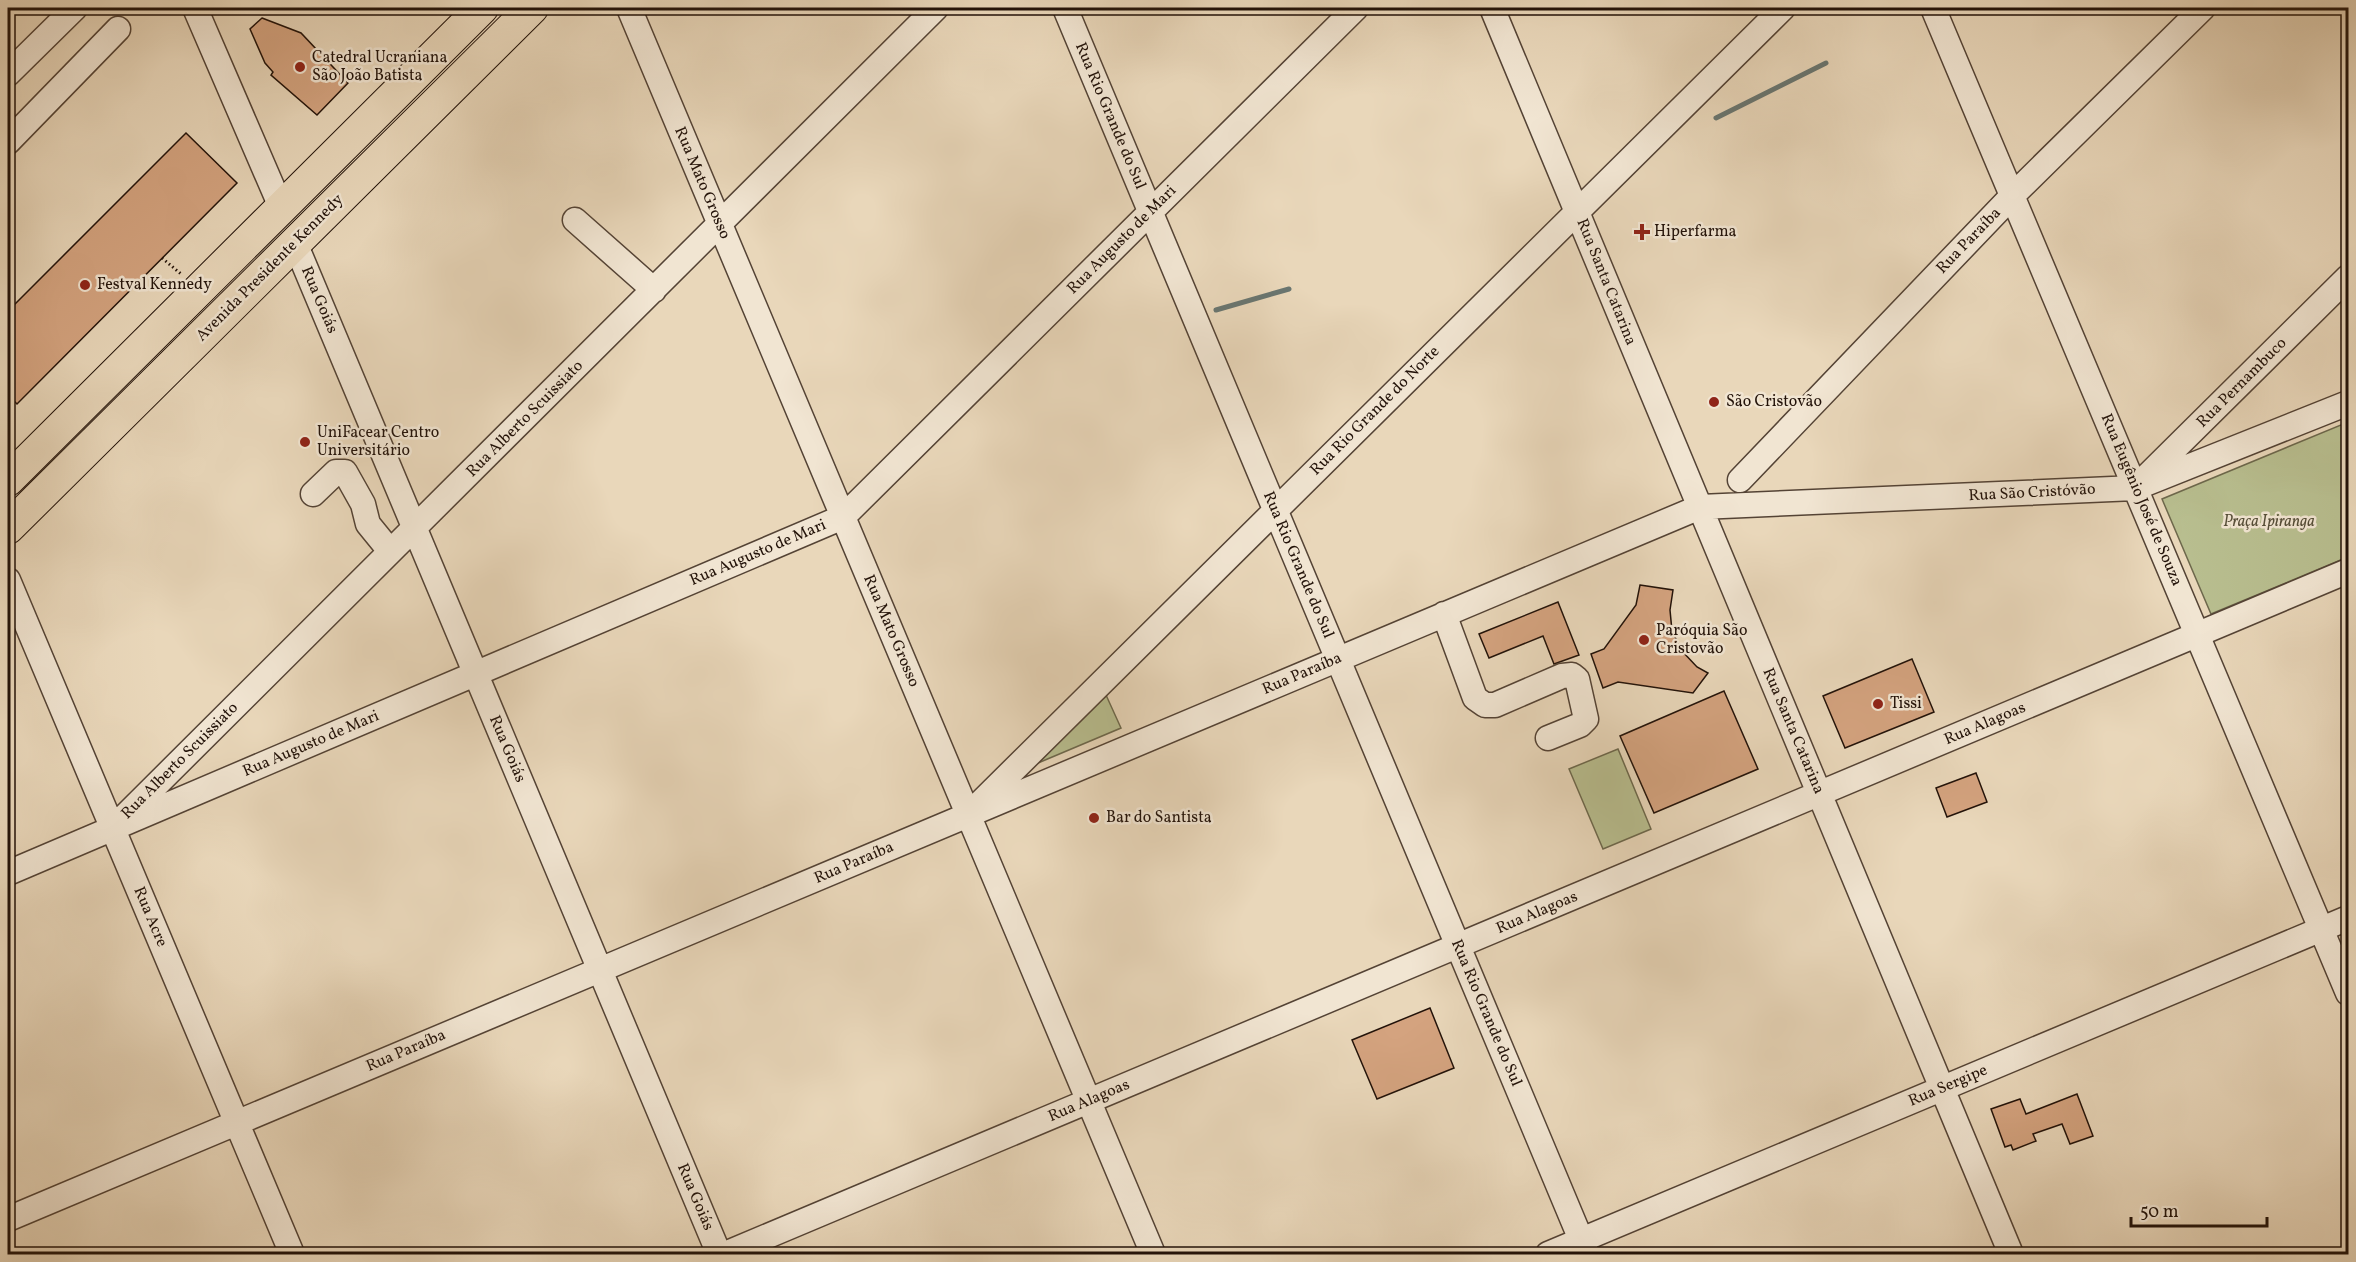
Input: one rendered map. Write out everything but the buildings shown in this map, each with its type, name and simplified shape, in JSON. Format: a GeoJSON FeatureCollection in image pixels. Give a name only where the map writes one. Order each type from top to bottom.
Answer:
{"type":"FeatureCollection","features":[{"type":"Feature","properties":{"kind":"main road"},"geometry":{"type":"LineString","coordinates":[[8,480],[482,8]]}},
{"type":"Feature","properties":{"kind":"main road","name":"Avenida Presidente Kennedy"},"geometry":{"type":"LineString","coordinates":[[8,528],[532,8]]}},
{"type":"Feature","properties":{"kind":"main road"},"geometry":{"type":"LineString","coordinates":[[432,57],[440,64],[446,77],[447,91]]}},
{"type":"Feature","properties":{"kind":"street"},"geometry":{"type":"LineString","coordinates":[[8,74],[75,8]]}},
{"type":"Feature","properties":{"kind":"street"},"geometry":{"type":"LineString","coordinates":[[195,8],[281,207]]}},
{"type":"Feature","properties":{"kind":"street","name":"Rua Mato Grosso"},"geometry":{"type":"LineString","coordinates":[[629,8],[1153,1254]]}},
{"type":"Feature","properties":{"kind":"street","name":"Rua Alberto Scuissiato"},"geometry":{"type":"LineString","coordinates":[[112,828],[936,8]]}},
{"type":"Feature","properties":{"kind":"street","name":"Rua Rio Grande do Sul"},"geometry":{"type":"LineString","coordinates":[[1065,8],[1584,1248]]}},
{"type":"Feature","properties":{"kind":"street","name":"Rua Augusto de Mari"},"geometry":{"type":"LineString","coordinates":[[8,873],[843,517],[1356,8]]}},
{"type":"Feature","properties":{"kind":"street","name":"Rua Santa Catarina"},"geometry":{"type":"LineString","coordinates":[[1492,8],[2012,1254]]}},
{"type":"Feature","properties":{"kind":"street","name":"Rua Rio Grande do Norte"},"geometry":{"type":"LineString","coordinates":[[968,815],[1783,8]]}},
{"type":"Feature","properties":{"kind":"street","name":"Rua Eugênio José de Souza"},"geometry":{"type":"LineString","coordinates":[[1933,8],[2349,993]]}},
{"type":"Feature","properties":{"kind":"street","name":"Rua Paraíba"},"geometry":{"type":"LineString","coordinates":[[1740,480],[2012,196],[2203,8]]}},
{"type":"Feature","properties":{"kind":"street"},"geometry":{"type":"LineString","coordinates":[[8,142],[117,29]]}},
{"type":"Feature","properties":{"kind":"street"},"geometry":{"type":"LineString","coordinates":[[575,220],[654,290]]}},
{"type":"Feature","properties":{"kind":"street","name":"Rua Goiás"},"geometry":{"type":"LineString","coordinates":[[295,243],[719,1254]]}},
{"type":"Feature","properties":{"kind":"street","name":"Rua Pernambuco"},"geometry":{"type":"LineString","coordinates":[[2136,488],[2349,277]]}},
{"type":"Feature","properties":{"kind":"street","name":"Rua São Cristóvão"},"geometry":{"type":"LineString","coordinates":[[1700,507],[2136,488],[2349,403]]}},
{"type":"Feature","properties":{"kind":"street"},"geometry":{"type":"LineString","coordinates":[[313,494],[336,472],[345,472],[363,504],[368,524],[390,551]]}},
{"type":"Feature","properties":{"kind":"street","name":"Rua Paraíba"},"geometry":{"type":"LineString","coordinates":[[8,1219],[1700,507]]}},
{"type":"Feature","properties":{"kind":"street","name":"Rua Alagoas"},"geometry":{"type":"LineString","coordinates":[[725,1254],[2349,571]]}},
{"type":"Feature","properties":{"kind":"street","name":"Rua Acre"},"geometry":{"type":"LineString","coordinates":[[8,580],[292,1254]]}},
{"type":"Feature","properties":{"kind":"street"},"geometry":{"type":"LineString","coordinates":[[1444,614],[1475,698],[1485,705],[1495,705],[1562,676],[1572,675],[1577,679],[1586,718],[1580,725],[1548,738]]}},
{"type":"Feature","properties":{"kind":"street","name":"Rua Sergipe"},"geometry":{"type":"LineString","coordinates":[[1548,1254],[1584,1248],[1942,1089],[2349,918]]}},
{"type":"Feature","properties":{"kind":"path"},"geometry":{"type":"LineString","coordinates":[[162,258],[185,277]]}},
{"type":"Feature","properties":{"kind":"green space","name":"Praça Ipiranga"},"geometry":{"type":"Polygon","coordinates":[[[2348,422],[2348,557],[2211,614],[2162,499],[2348,422]]]}},
{"type":"Feature","properties":{"kind":"green space"},"geometry":{"type":"Polygon","coordinates":[[[1106,695],[1121,728],[1038,763],[1106,695]]]}},
{"type":"Feature","properties":{"kind":"green space"},"geometry":{"type":"Polygon","coordinates":[[[1618,749],[1651,829],[1603,849],[1569,769],[1618,749]]]}},
{"type":"Feature","properties":{"kind":"waterway"},"geometry":{"type":"LineString","coordinates":[[1716,118],[1826,63]]}},
{"type":"Feature","properties":{"kind":"waterway"},"geometry":{"type":"LineString","coordinates":[[1216,310],[1289,289]]}},
{"type":"Feature","properties":{"kind":"place","name":"Catedral Ucraniana São João Batista"},"geometry":{"type":"Point","coordinates":[300,67]}},
{"type":"Feature","properties":{"kind":"place","name":"Hiperfarma"},"geometry":{"type":"Point","coordinates":[1642,232]}},
{"type":"Feature","properties":{"kind":"place","name":"Festval Kennedy"},"geometry":{"type":"Point","coordinates":[85,285]}},
{"type":"Feature","properties":{"kind":"place","name":"São Cristovão"},"geometry":{"type":"Point","coordinates":[1714,402]}},
{"type":"Feature","properties":{"kind":"place","name":"UniFacear Centro Universitário"},"geometry":{"type":"Point","coordinates":[305,442]}},
{"type":"Feature","properties":{"kind":"place","name":"Paróquia São Cristovão"},"geometry":{"type":"Point","coordinates":[1644,640]}},
{"type":"Feature","properties":{"kind":"place","name":"Tissi"},"geometry":{"type":"Point","coordinates":[1878,704]}},
{"type":"Feature","properties":{"kind":"place","name":"Bar do Santista"},"geometry":{"type":"Point","coordinates":[1094,818]}}]}
